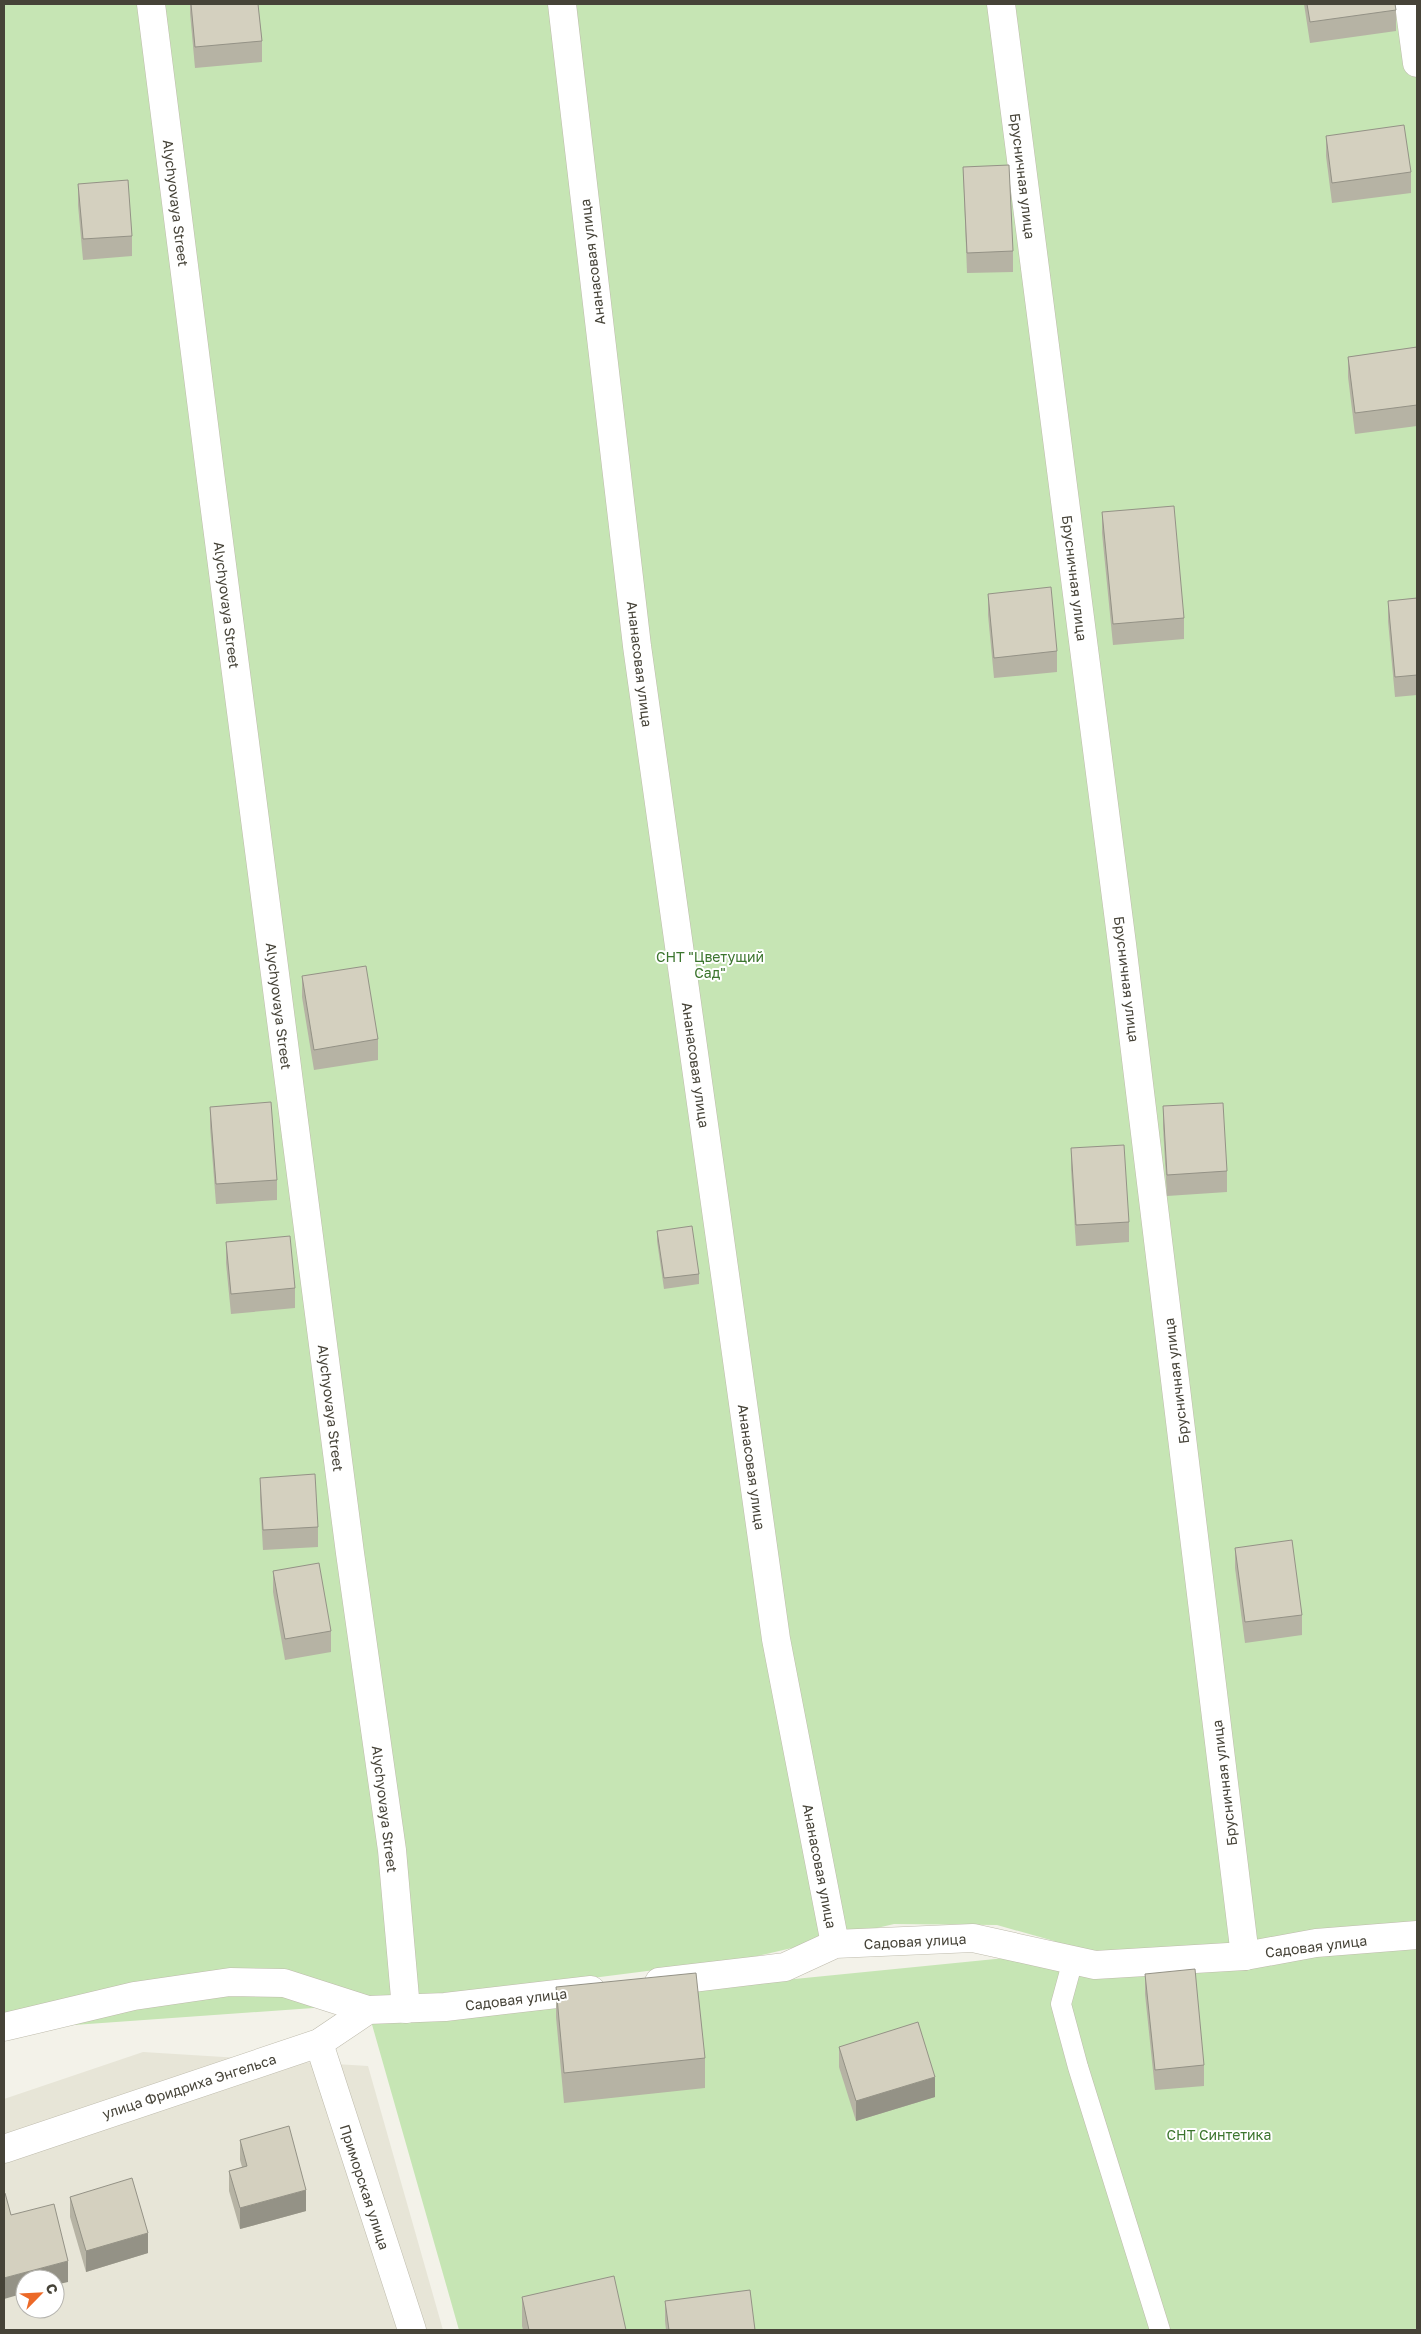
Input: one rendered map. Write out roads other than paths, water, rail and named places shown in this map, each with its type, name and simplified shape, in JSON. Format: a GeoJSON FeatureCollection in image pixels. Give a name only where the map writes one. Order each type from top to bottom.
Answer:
{"type":"FeatureCollection","features":[{"type":"Feature","properties":{"kind":"street","name":"Alychyovaya Street"},"geometry":{"type":"LineString","coordinates":[[152,4],[210,480],[340,1474],[392,1850],[406,2009]]}},
{"type":"Feature","properties":{"kind":"street","name":"Ананасовая улица"},"geometry":{"type":"LineString","coordinates":[[562,4],[637,646],[776,1639],[835,1944]]}},
{"type":"Feature","properties":{"kind":"street","name":"Брусничная улица"},"geometry":{"type":"LineString","coordinates":[[1001,4],[1124,954],[1245,1956]]}},
{"type":"Feature","properties":{"kind":"street"},"geometry":{"type":"LineString","coordinates":[[1409,4],[1417,63]]}},
{"type":"Feature","properties":{"kind":"street","name":"Садовая улица"},"geometry":{"type":"LineString","coordinates":[[406,2009],[444,2008],[784,1967],[835,1944],[973,1938],[1095,1965],[1245,1956],[1316,1943],[1417,1935]]}},
{"type":"Feature","properties":{"kind":"street"},"geometry":{"type":"LineString","coordinates":[[4,2027],[134,1996],[230,1982],[284,1983],[368,2010],[406,2009]]}},
{"type":"Feature","properties":{"kind":"street","name":"улица Фридриха Энгельса"},"geometry":{"type":"LineString","coordinates":[[4,2149],[319,2044],[368,2010]]}},
{"type":"Feature","properties":{"kind":"street","name":"Приморская улица"},"geometry":{"type":"LineString","coordinates":[[319,2044],[412,2330]]}},
{"type":"Feature","properties":{"kind":"lane"},"geometry":{"type":"LineString","coordinates":[[1073,1960],[1062,2004],[1078,2067],[1160,2330]]}},
{"type":"Feature","properties":{"kind":"park label","name":"СНТ \"Цветущий Сад\""},"geometry":{"type":"Point","coordinates":[710,964]}},
{"type":"Feature","properties":{"kind":"park label","name":"СНТ Синтетика"},"geometry":{"type":"Point","coordinates":[1219,2134]}}]}
